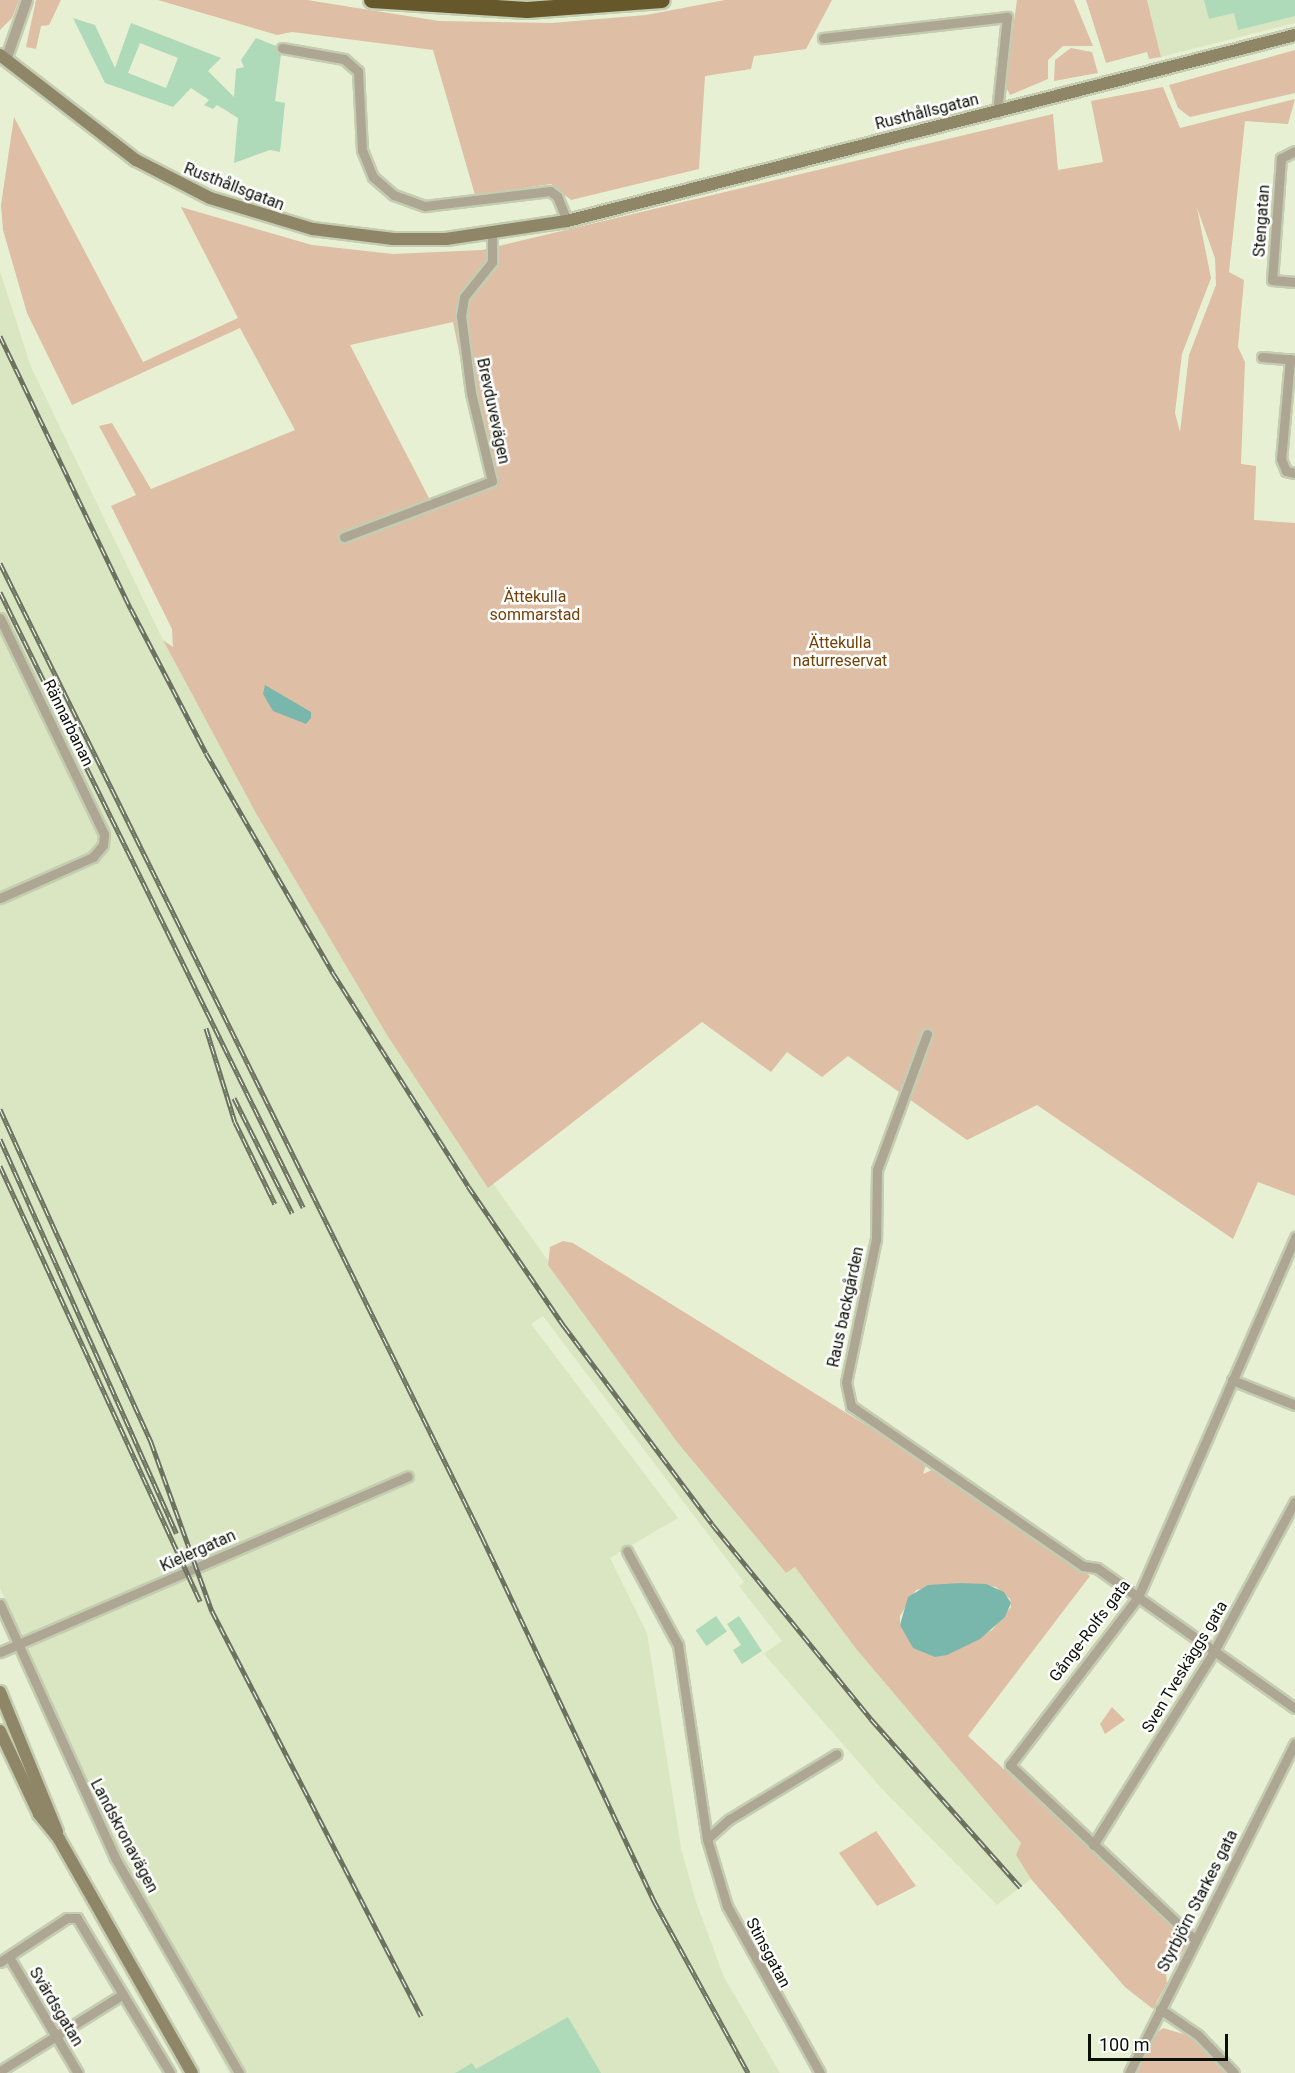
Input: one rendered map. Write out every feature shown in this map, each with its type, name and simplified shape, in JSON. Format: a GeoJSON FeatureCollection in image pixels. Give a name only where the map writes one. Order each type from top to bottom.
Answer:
{"type":"FeatureCollection","features":[{"type":"Feature","properties":{"kind":"highway"},"geometry":{"type":"LineString","coordinates":[[372,0],[516,10],[662,0]]}},
{"type":"Feature","properties":{"kind":"main road","name":"Rusthållsgatan"},"geometry":{"type":"LineString","coordinates":[[3,58],[136,160],[247,213],[370,237],[492,235],[567,221],[1295,35]]}},
{"type":"Feature","properties":{"kind":"main road"},"geometry":{"type":"LineString","coordinates":[[0,1692],[41,1784],[59,1839]]}},
{"type":"Feature","properties":{"kind":"main road"},"geometry":{"type":"LineString","coordinates":[[0,1731],[39,1814],[59,1839],[192,2073]]}},
{"type":"Feature","properties":{"kind":"street"},"geometry":{"type":"LineString","coordinates":[[3,58],[27,0]]}},
{"type":"Feature","properties":{"kind":"street"},"geometry":{"type":"LineString","coordinates":[[823,38],[1007,17],[997,112]]}},
{"type":"Feature","properties":{"kind":"street"},"geometry":{"type":"LineString","coordinates":[[282,48],[344,59],[358,71],[362,150],[373,177],[394,195],[425,206],[550,191],[557,196],[567,221]]}},
{"type":"Feature","properties":{"kind":"street","name":"Stengatan"},"geometry":{"type":"LineString","coordinates":[[1295,151],[1281,158],[1272,280],[1295,282]]}},
{"type":"Feature","properties":{"kind":"street","name":"Brevduvevägen"},"geometry":{"type":"LineString","coordinates":[[344,537],[492,481],[471,393],[460,316],[464,297],[492,262],[492,235]]}},
{"type":"Feature","properties":{"kind":"street"},"geometry":{"type":"LineString","coordinates":[[1262,357],[1292,359],[1281,459],[1286,471],[1295,473]]}},
{"type":"Feature","properties":{"kind":"street","name":"Rännarbanan"},"geometry":{"type":"LineString","coordinates":[[0,618],[101,822],[104,842],[93,857],[0,898]]}},
{"type":"Feature","properties":{"kind":"street","name":"Raus backgården"},"geometry":{"type":"LineString","coordinates":[[927,1034],[877,1170],[878,1224],[846,1394],[855,1412],[1083,1566],[1097,1568],[1295,1708]]}},
{"type":"Feature","properties":{"kind":"street","name":"Gånge-Rolfs gata"},"geometry":{"type":"LineString","coordinates":[[1195,1940],[1010,1765],[1138,1597],[1295,1237]]}},
{"type":"Feature","properties":{"kind":"street"},"geometry":{"type":"LineString","coordinates":[[1232,1380],[1295,1405]]}},
{"type":"Feature","properties":{"kind":"street","name":"Kielergatan"},"geometry":{"type":"LineString","coordinates":[[0,1652],[408,1476]]}},
{"type":"Feature","properties":{"kind":"street","name":"Sven Tveskäggs gata"},"geometry":{"type":"LineString","coordinates":[[1093,1845],[1214,1651],[1295,1501]]}},
{"type":"Feature","properties":{"kind":"street","name":"Stinsgatan"},"geometry":{"type":"LineString","coordinates":[[627,1551],[678,1645],[707,1839],[727,1906],[820,2073]]}},
{"type":"Feature","properties":{"kind":"street","name":"Landskronavägen"},"geometry":{"type":"LineString","coordinates":[[0,1604],[115,1858],[239,2073]]}},
{"type":"Feature","properties":{"kind":"street","name":"Styrbjörn Starkes gata"},"geometry":{"type":"LineString","coordinates":[[1129,2073],[1295,1743]]}},
{"type":"Feature","properties":{"kind":"street"},"geometry":{"type":"LineString","coordinates":[[707,1839],[728,1820],[837,1754]]}},
{"type":"Feature","properties":{"kind":"street"},"geometry":{"type":"LineString","coordinates":[[0,1962],[71,1917],[79,1920],[170,2073]]}},
{"type":"Feature","properties":{"kind":"street","name":"Svärdsgatan"},"geometry":{"type":"LineString","coordinates":[[9,1957],[78,2073]]}},
{"type":"Feature","properties":{"kind":"street"},"geometry":{"type":"LineString","coordinates":[[0,2071],[123,1994]]}},
{"type":"Feature","properties":{"kind":"street"},"geometry":{"type":"LineString","coordinates":[[1160,2009],[1198,2035],[1234,2073]]}},
{"type":"Feature","properties":{"kind":"shaded area"},"geometry":{"type":"Polygon","coordinates":[[[1147,0],[1295,0],[1295,23],[1161,57],[1147,0]]]}},
{"type":"Feature","properties":{"kind":"shaded area"},"geometry":{"type":"Polygon","coordinates":[[[0,271],[31,367],[163,640],[302,887],[470,1151],[677,1442],[786,1573],[795,1567],[857,1650],[1021,1843],[1016,1855],[1031,1879],[997,1905],[883,1790],[764,1654],[782,1641],[739,1586],[744,1582],[543,1316],[531,1324],[678,1518],[610,1558],[647,1633],[681,1848],[696,1902],[724,1977],[780,2073],[229,2073],[155,1935],[0,1588],[0,271]]]}},
{"type":"Feature","properties":{"kind":"green space"},"geometry":{"type":"Polygon","coordinates":[[[0,0],[19,0],[12,18],[0,30],[0,0]]]}},
{"type":"Feature","properties":{"kind":"green space"},"geometry":{"type":"Polygon","coordinates":[[[36,0],[61,0],[49,25],[41,26],[36,49],[26,47],[36,0]]]}},
{"type":"Feature","properties":{"kind":"green space"},"geometry":{"type":"Polygon","coordinates":[[[158,0],[307,0],[439,21],[552,23],[646,15],[725,0],[832,0],[806,49],[754,56],[751,69],[705,76],[699,169],[571,200],[551,184],[475,195],[433,50],[292,32],[277,35],[158,0]]]}},
{"type":"Feature","properties":{"kind":"green space"},"geometry":{"type":"Polygon","coordinates":[[[1017,0],[1074,0],[1093,46],[1063,46],[1048,60],[1048,79],[1010,95],[1005,85],[1017,0]]]}},
{"type":"Feature","properties":{"kind":"green space"},"geometry":{"type":"Polygon","coordinates":[[[1086,0],[1147,0],[1161,57],[1149,59],[1147,52],[1106,63],[1086,0]]]}},
{"type":"Feature","properties":{"kind":"green space"},"geometry":{"type":"Polygon","coordinates":[[[1071,48],[1092,52],[1098,73],[1054,81],[1055,60],[1071,48]]]}},
{"type":"Feature","properties":{"kind":"green space"},"geometry":{"type":"Polygon","coordinates":[[[1295,50],[1295,93],[1190,117],[1178,108],[1169,85],[1295,50]]]}},
{"type":"Feature","properties":{"kind":"green space","name":"Ättekulla naturreservat"},"geometry":{"type":"Polygon","coordinates":[[[1163,87],[1180,128],[1295,99],[1288,124],[1245,121],[1229,272],[1244,280],[1238,347],[1245,362],[1241,464],[1256,466],[1254,520],[1295,523],[1295,1196],[1258,1182],[1233,1239],[1037,1105],[967,1140],[848,1056],[822,1077],[787,1052],[771,1072],[702,1022],[488,1188],[387,1035],[257,815],[163,640],[173,647],[172,629],[111,506],[136,495],[99,426],[112,423],[151,489],[295,430],[240,328],[72,405],[27,313],[3,230],[1,205],[14,117],[143,362],[238,318],[181,207],[312,245],[393,254],[482,250],[1053,114],[1058,170],[1103,162],[1091,101],[1163,87]],[[1197,208],[1211,278],[1182,354],[1175,413],[1180,432],[1189,355],[1216,285],[1215,258],[1197,208]],[[453,322],[350,345],[430,500],[485,479],[453,322]]]}},
{"type":"Feature","properties":{"kind":"green space"},"geometry":{"type":"Polygon","coordinates":[[[563,1241],[573,1243],[922,1460],[926,1465],[923,1474],[936,1468],[1090,1576],[968,1736],[1185,1937],[1186,1947],[1166,1973],[1167,1983],[1153,2009],[1125,1987],[1031,1879],[1016,1855],[1021,1843],[857,1650],[795,1567],[786,1573],[677,1442],[548,1265],[550,1247],[563,1241]],[[960,1583],[916,1590],[900,1616],[900,1625],[941,1656],[992,1630],[1011,1607],[1010,1599],[996,1587],[960,1583]]]}},
{"type":"Feature","properties":{"kind":"green space"},"geometry":{"type":"Polygon","coordinates":[[[1112,1707],[1125,1720],[1105,1734],[1100,1724],[1112,1707]]]}},
{"type":"Feature","properties":{"kind":"green space"},"geometry":{"type":"Polygon","coordinates":[[[876,1831],[916,1886],[877,1906],[839,1853],[876,1831]]]}},
{"type":"Feature","properties":{"kind":"green space"},"geometry":{"type":"Polygon","coordinates":[[[1163,2028],[1190,2036],[1227,2073],[1134,2073],[1150,2038],[1163,2028]]]}},
{"type":"Feature","properties":{"kind":"water"},"geometry":{"type":"Polygon","coordinates":[[[265,685],[311,712],[311,718],[306,724],[273,711],[263,694],[265,685]]]}},
{"type":"Feature","properties":{"kind":"water"},"geometry":{"type":"Polygon","coordinates":[[[986,1584],[1004,1592],[1011,1603],[1005,1617],[980,1639],[947,1655],[935,1657],[913,1648],[900,1625],[908,1597],[928,1585],[986,1584]]]}},
{"type":"Feature","properties":{"kind":"building"},"geometry":{"type":"Polygon","coordinates":[[[1204,0],[1295,0],[1295,16],[1238,30],[1234,13],[1209,19],[1204,0]]]}},
{"type":"Feature","properties":{"kind":"building"},"geometry":{"type":"Polygon","coordinates":[[[73,18],[95,25],[115,68],[131,23],[221,58],[208,71],[234,97],[236,69],[244,67],[241,60],[256,38],[276,46],[281,55],[275,101],[285,103],[280,152],[270,150],[234,163],[238,118],[217,105],[213,109],[204,105],[209,100],[191,88],[173,107],[105,83],[73,18]],[[140,43],[128,73],[166,88],[178,58],[140,43]]]}},
{"type":"Feature","properties":{"kind":"building"},"geometry":{"type":"Polygon","coordinates":[[[716,1616],[727,1632],[706,1646],[696,1630],[716,1616]]]}},
{"type":"Feature","properties":{"kind":"building"},"geometry":{"type":"Polygon","coordinates":[[[739,1616],[762,1651],[742,1664],[733,1650],[741,1645],[727,1624],[739,1616]]]}},
{"type":"Feature","properties":{"kind":"building"},"geometry":{"type":"Polygon","coordinates":[[[568,2017],[601,2073],[455,2073],[472,2063],[476,2069],[568,2017]]]}},
{"type":"Feature","properties":{"kind":"railway"},"geometry":{"type":"LineString","coordinates":[[0,336],[131,609],[206,753],[333,973],[468,1186],[564,1326],[712,1524],[871,1719],[1020,1887]]}},
{"type":"Feature","properties":{"kind":"railway"},"geometry":{"type":"LineString","coordinates":[[0,563],[482,1537],[654,1901],[748,2073]]}},
{"type":"Feature","properties":{"kind":"railway"},"geometry":{"type":"LineString","coordinates":[[0,592],[303,1207]]}},
{"type":"Feature","properties":{"kind":"railway"},"geometry":{"type":"LineString","coordinates":[[206,1028],[235,1122],[275,1204]]}},
{"type":"Feature","properties":{"kind":"railway"},"geometry":{"type":"LineString","coordinates":[[234,1098],[292,1213]]}},
{"type":"Feature","properties":{"kind":"railway"},"geometry":{"type":"LineString","coordinates":[[0,1109],[151,1442],[212,1611],[421,2016]]}},
{"type":"Feature","properties":{"kind":"railway"},"geometry":{"type":"LineString","coordinates":[[0,1139],[176,1533]]}},
{"type":"Feature","properties":{"kind":"railway"},"geometry":{"type":"LineString","coordinates":[[0,1166],[200,1601]]}},
{"type":"Feature","properties":{"kind":"park label","name":"Ättekulla sommarstad"},"geometry":{"type":"Point","coordinates":[535,606]}}]}
